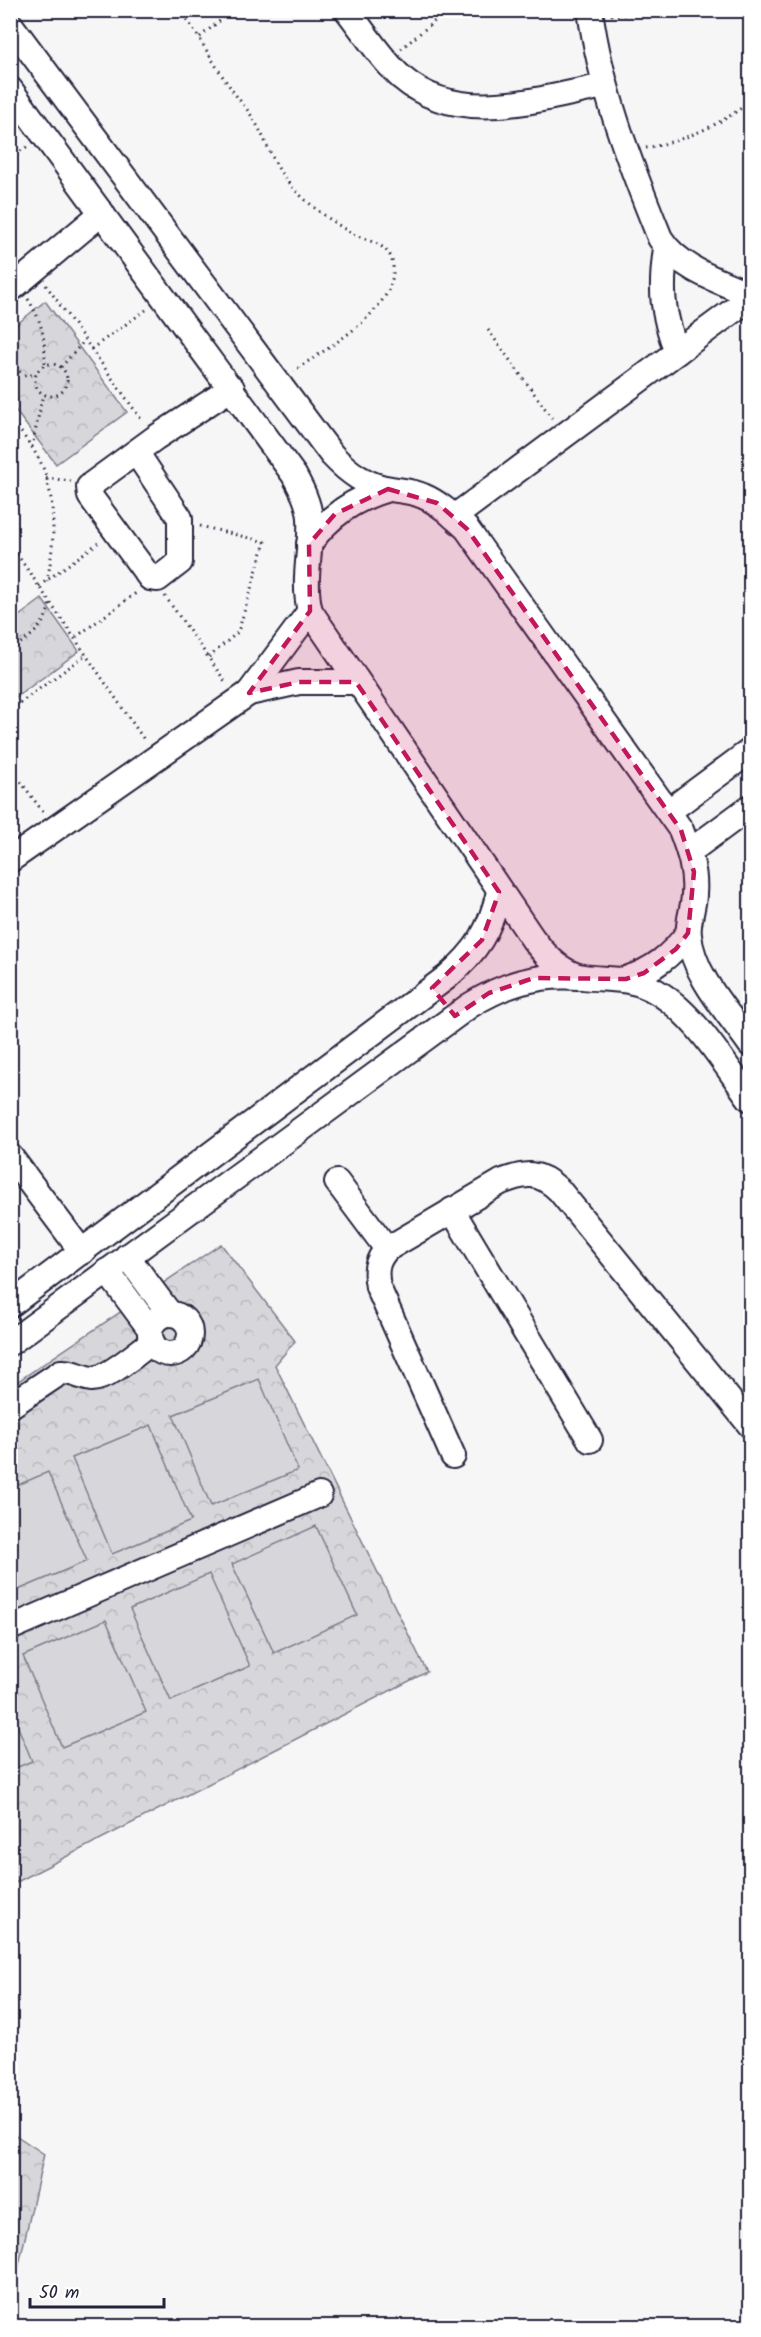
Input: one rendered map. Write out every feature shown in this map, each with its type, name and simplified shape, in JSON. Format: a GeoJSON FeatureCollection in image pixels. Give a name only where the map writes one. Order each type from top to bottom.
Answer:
{"type":"FeatureCollection","features":[{"type":"Feature","properties":{"kind":"street"},"geometry":{"type":"LineString","coordinates":[[347,10],[386,62],[403,79],[423,92],[446,102],[469,106],[494,106],[605,86]]}},
{"type":"Feature","properties":{"kind":"street"},"geometry":{"type":"LineString","coordinates":[[590,13],[605,86],[625,152],[666,249],[662,274],[662,300],[667,325],[677,352]]}},
{"type":"Feature","properties":{"kind":"street"},"geometry":{"type":"LineString","coordinates":[[10,24],[332,455],[347,471],[367,483],[388,489],[405,490],[437,503],[454,517],[474,539],[681,830],[694,872],[695,893],[688,933],[694,956],[716,996],[750,1044]]}},
{"type":"Feature","properties":{"kind":"street"},"geometry":{"type":"LineString","coordinates":[[10,89],[294,475],[304,495],[310,517],[306,594],[310,611],[499,892],[546,955],[562,968],[581,977]]}},
{"type":"Feature","properties":{"kind":"street"},"geometry":{"type":"LineString","coordinates":[[19,279],[102,213]]}},
{"type":"Feature","properties":{"kind":"street"},"geometry":{"type":"LineString","coordinates":[[454,517],[750,296],[703,273],[666,249]]}},
{"type":"Feature","properties":{"kind":"street"},"geometry":{"type":"LineString","coordinates":[[145,445],[181,521],[180,562],[154,580],[150,578],[90,496],[89,488],[145,445],[232,388]]}},
{"type":"Feature","properties":{"kind":"street"},"geometry":{"type":"LineString","coordinates":[[309,544],[335,514],[351,503],[388,489]]}},
{"type":"Feature","properties":{"kind":"street"},"geometry":{"type":"LineString","coordinates":[[10,860],[244,697],[310,611]]}},
{"type":"Feature","properties":{"kind":"street"},"geometry":{"type":"LineString","coordinates":[[244,697],[299,682],[356,682]]}},
{"type":"Feature","properties":{"kind":"street"},"geometry":{"type":"LineString","coordinates":[[669,811],[750,751]]}},
{"type":"Feature","properties":{"kind":"street"},"geometry":{"type":"LineString","coordinates":[[689,852],[750,807]]}},
{"type":"Feature","properties":{"kind":"street"},"geometry":{"type":"LineString","coordinates":[[10,1305],[432,988],[466,960],[482,940],[493,917],[499,892]]}},
{"type":"Feature","properties":{"kind":"street"},"geometry":{"type":"LineString","coordinates":[[626,979],[644,973],[662,963],[688,933]]}},
{"type":"Feature","properties":{"kind":"street"},"geometry":{"type":"LineString","coordinates":[[10,1343],[455,1016],[489,993],[510,984],[557,975],[626,979],[650,987],[688,1017],[750,1099]]}},
{"type":"Feature","properties":{"kind":"street"},"geometry":{"type":"LineString","coordinates":[[432,988],[455,1016]]}},
{"type":"Feature","properties":{"kind":"street"},"geometry":{"type":"LineString","coordinates":[[688,1017],[686,1007],[689,998],[697,992],[707,991],[716,996]]}},
{"type":"Feature","properties":{"kind":"street"},"geometry":{"type":"LineString","coordinates":[[10,1156],[82,1252]]}},
{"type":"Feature","properties":{"kind":"street"},"geometry":{"type":"LineString","coordinates":[[453,1456],[378,1287],[376,1268],[379,1258],[387,1249],[452,1210],[501,1182],[517,1176],[534,1174],[548,1179],[750,1425]]}},
{"type":"Feature","properties":{"kind":"street"},"geometry":{"type":"LineString","coordinates":[[337,1182],[387,1249]]}},
{"type":"Feature","properties":{"kind":"street"},"geometry":{"type":"LineString","coordinates":[[452,1210],[590,1440]]}},
{"type":"Feature","properties":{"kind":"street"},"geometry":{"type":"LineString","coordinates":[[127,1256],[170,1314]]}},
{"type":"Feature","properties":{"kind":"street"},"geometry":{"type":"LineString","coordinates":[[10,1406],[61,1372],[69,1371],[93,1379],[103,1377],[151,1335],[157,1318],[170,1314],[176,1315],[186,1323],[188,1342],[179,1351],[173,1353],[160,1351],[151,1335],[107,1271]]}},
{"type":"Feature","properties":{"kind":"street"},"geometry":{"type":"LineString","coordinates":[[10,1628],[319,1495]]}},
{"type":"Feature","properties":{"kind":"path"},"geometry":{"type":"LineString","coordinates":[[180,10],[254,120],[290,185],[338,224],[355,235],[378,244],[390,254],[393,266],[388,294],[369,318],[278,382]]}},
{"type":"Feature","properties":{"kind":"path"},"geometry":{"type":"LineString","coordinates":[[200,37],[233,10]]}},
{"type":"Feature","properties":{"kind":"path"},"geometry":{"type":"LineString","coordinates":[[386,62],[448,10]]}},
{"type":"Feature","properties":{"kind":"path"},"geometry":{"type":"LineString","coordinates":[[590,13],[750,12]]}},
{"type":"Feature","properties":{"kind":"path"},"geometry":{"type":"LineString","coordinates":[[625,152],[667,144],[707,129],[750,101]]}},
{"type":"Feature","properties":{"kind":"path"},"geometry":{"type":"LineString","coordinates":[[10,158],[15,155]]}},
{"type":"Feature","properties":{"kind":"path"},"geometry":{"type":"LineString","coordinates":[[19,279],[85,340],[145,445]]}},
{"type":"Feature","properties":{"kind":"path"},"geometry":{"type":"LineString","coordinates":[[19,279],[40,320],[44,333],[45,365]]}},
{"type":"Feature","properties":{"kind":"path"},"geometry":{"type":"LineString","coordinates":[[91,349],[164,297]]}},
{"type":"Feature","properties":{"kind":"path"},"geometry":{"type":"LineString","coordinates":[[488,330],[565,435]]}},
{"type":"Feature","properties":{"kind":"path"},"geometry":{"type":"LineString","coordinates":[[61,367],[85,340]]}},
{"type":"Feature","properties":{"kind":"path"},"geometry":{"type":"LineString","coordinates":[[10,364],[24,375],[36,375]]}},
{"type":"Feature","properties":{"kind":"path"},"geometry":{"type":"LineString","coordinates":[[56,364],[61,367],[68,377],[65,389],[55,396],[43,394],[36,386],[36,375],[45,365],[56,364]]}},
{"type":"Feature","properties":{"kind":"path"},"geometry":{"type":"LineString","coordinates":[[32,447],[43,394]]}},
{"type":"Feature","properties":{"kind":"path"},"geometry":{"type":"LineString","coordinates":[[10,418],[32,447],[46,478],[54,540],[47,581]]}},
{"type":"Feature","properties":{"kind":"path"},"geometry":{"type":"LineString","coordinates":[[181,521],[265,542],[238,632],[208,658]]}},
{"type":"Feature","properties":{"kind":"path"},"geometry":{"type":"LineString","coordinates":[[39,586],[115,530]]}},
{"type":"Feature","properties":{"kind":"path"},"geometry":{"type":"LineString","coordinates":[[10,544],[156,758]]}},
{"type":"Feature","properties":{"kind":"path"},"geometry":{"type":"LineString","coordinates":[[76,638],[154,580],[208,658],[244,697]]}},
{"type":"Feature","properties":{"kind":"path"},"geometry":{"type":"LineString","coordinates":[[10,649],[30,638],[41,625],[50,602]]}},
{"type":"Feature","properties":{"kind":"path"},"geometry":{"type":"LineString","coordinates":[[10,710],[86,655]]}},
{"type":"Feature","properties":{"kind":"path"},"geometry":{"type":"LineString","coordinates":[[10,767],[56,828]]}},
{"type":"Feature","properties":{"kind":"highlighted area"},"geometry":{"type":"Polygon","coordinates":[[[388,489],[437,503],[467,529],[669,811],[681,830],[694,872],[688,933],[676,949],[644,973],[626,979],[534,978],[489,993],[455,1016],[432,988],[482,940],[499,892],[356,682],[299,682],[249,693],[310,611],[309,544],[335,514],[388,489]]]}},
{"type":"Feature","properties":{"kind":"green space"},"geometry":{"type":"Polygon","coordinates":[[[45,301],[127,412],[56,464],[11,405],[11,329],[45,301]]]}},
{"type":"Feature","properties":{"kind":"green space"},"geometry":{"type":"Polygon","coordinates":[[[42,599],[79,651],[11,701],[11,622],[42,599]]]}},
{"type":"Feature","properties":{"kind":"green space"},"geometry":{"type":"Polygon","coordinates":[[[221,1244],[295,1341],[275,1365],[427,1672],[11,1885],[11,1386],[221,1244]]]}},
{"type":"Feature","properties":{"kind":"green space"},"geometry":{"type":"Polygon","coordinates":[[[259,1379],[298,1470],[211,1506],[173,1415],[259,1379]]]}},
{"type":"Feature","properties":{"kind":"green space"},"geometry":{"type":"Polygon","coordinates":[[[151,1425],[191,1521],[112,1554],[72,1458],[151,1425]]]}},
{"type":"Feature","properties":{"kind":"green space"},"geometry":{"type":"Polygon","coordinates":[[[48,1472],[87,1561],[11,1593],[11,1488],[48,1472]]]}},
{"type":"Feature","properties":{"kind":"green space"},"geometry":{"type":"Polygon","coordinates":[[[316,1526],[357,1615],[274,1653],[232,1564],[316,1526]]]}},
{"type":"Feature","properties":{"kind":"green space"},"geometry":{"type":"Polygon","coordinates":[[[209,1574],[250,1666],[171,1701],[130,1609],[209,1574]]]}},
{"type":"Feature","properties":{"kind":"green space"},"geometry":{"type":"Polygon","coordinates":[[[106,1620],[146,1712],[62,1747],[23,1656],[106,1620]]]}},
{"type":"Feature","properties":{"kind":"green space"},"geometry":{"type":"Polygon","coordinates":[[[11,1710],[32,1761],[10,1770],[11,1710]]]}},
{"type":"Feature","properties":{"kind":"green space"},"geometry":{"type":"Polygon","coordinates":[[[11,2132],[44,2154],[11,2300],[11,2132]]]}}]}
